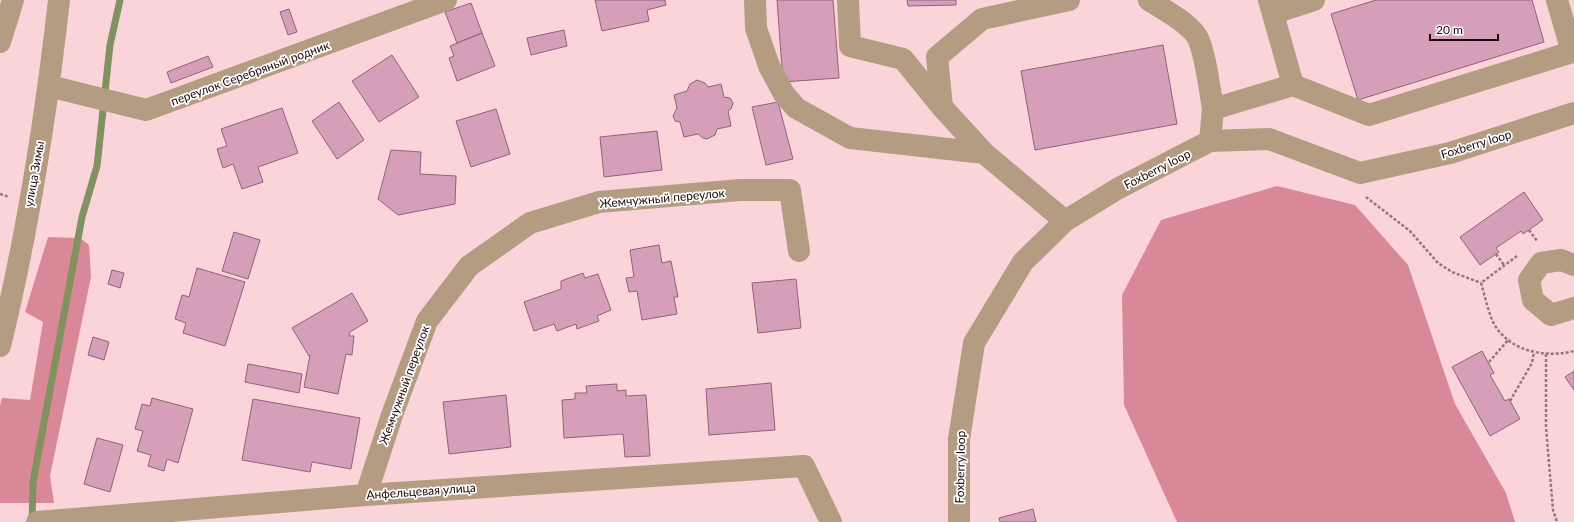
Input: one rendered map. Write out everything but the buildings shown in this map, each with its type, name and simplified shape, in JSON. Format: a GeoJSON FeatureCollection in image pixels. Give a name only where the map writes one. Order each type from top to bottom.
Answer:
{"type":"FeatureCollection","features":[{"type":"Feature","properties":{"kind":"street"},"geometry":{"type":"LineString","coordinates":[[0,42],[13,0]]}},
{"type":"Feature","properties":{"kind":"street","name":"улица Зимы"},"geometry":{"type":"LineString","coordinates":[[0,346],[17,273],[49,86],[59,0]]}},
{"type":"Feature","properties":{"kind":"street","name":"переулок Серебряный родник"},"geometry":{"type":"LineString","coordinates":[[49,86],[146,110],[446,0]]}},
{"type":"Feature","properties":{"kind":"street"},"geometry":{"type":"LineString","coordinates":[[755,0],[756,28],[769,66],[784,94],[796,108],[850,138],[984,153]]}},
{"type":"Feature","properties":{"kind":"street"},"geometry":{"type":"LineString","coordinates":[[848,0],[850,46],[903,59],[942,107],[984,153],[1065,221]]}},
{"type":"Feature","properties":{"kind":"street"},"geometry":{"type":"LineString","coordinates":[[942,107],[937,57],[982,19],[1069,0]]}},
{"type":"Feature","properties":{"kind":"street"},"geometry":{"type":"LineString","coordinates":[[1149,0],[1176,18],[1196,35],[1203,54],[1213,110],[1210,141]]}},
{"type":"Feature","properties":{"kind":"street"},"geometry":{"type":"LineString","coordinates":[[1293,85],[1272,6],[1314,0]]}},
{"type":"Feature","properties":{"kind":"street"},"geometry":{"type":"LineString","coordinates":[[1213,110],[1293,85],[1369,115],[1572,52],[1557,0]]}},
{"type":"Feature","properties":{"kind":"street","name":"Foxberry loop"},"geometry":{"type":"LineString","coordinates":[[960,522],[959,439],[974,343],[1023,262],[1065,221],[1117,189],[1210,141],[1268,138],[1360,173],[1450,153],[1574,113]]}},
{"type":"Feature","properties":{"kind":"street","name":"Жемчужный переулок"},"geometry":{"type":"LineString","coordinates":[[366,495],[392,415],[427,321],[469,266],[530,223],[599,202],[740,190],[790,190],[799,251]]}},
{"type":"Feature","properties":{"kind":"street"},"geometry":{"type":"LineString","coordinates":[[1574,265],[1561,260],[1541,263],[1530,280],[1533,300],[1551,315],[1574,308]]}},
{"type":"Feature","properties":{"kind":"street","name":"Анфельцевая улица"},"geometry":{"type":"LineString","coordinates":[[38,522],[366,495],[804,466],[831,522]]}},
{"type":"Feature","properties":{"kind":"path"},"geometry":{"type":"LineString","coordinates":[[1366,198],[1410,231],[1438,263],[1457,274],[1480,283]]}},
{"type":"Feature","properties":{"kind":"path"},"geometry":{"type":"LineString","coordinates":[[1529,230],[1539,244]]}},
{"type":"Feature","properties":{"kind":"path"},"geometry":{"type":"LineString","coordinates":[[1496,254],[1504,265]]}},
{"type":"Feature","properties":{"kind":"path"},"geometry":{"type":"LineString","coordinates":[[1489,362],[1509,339]]}},
{"type":"Feature","properties":{"kind":"path"},"geometry":{"type":"LineString","coordinates":[[1510,401],[1532,363],[1534,352]]}},
{"type":"Feature","properties":{"kind":"path"},"geometry":{"type":"LineString","coordinates":[[1546,354],[1546,428],[1554,510],[1557,522]]}},
{"type":"Feature","properties":{"kind":"shaded area"},"geometry":{"type":"Polygon","coordinates":[[[1277,186],[1355,205],[1408,265],[1455,404],[1506,493],[1515,522],[1177,522],[1124,405],[1122,295],[1161,220],[1277,186]]]}},
{"type":"Feature","properties":{"kind":"shaded area"},"geometry":{"type":"Polygon","coordinates":[[[48,237],[80,238],[89,245],[91,277],[50,476],[54,503],[0,503],[0,406],[2,398],[30,400],[43,322],[25,312],[48,237]]]}},
{"type":"Feature","properties":{"kind":"waterway"},"geometry":{"type":"LineString","coordinates":[[32,522],[33,482],[82,217],[97,166],[110,45],[120,0]]}}]}
